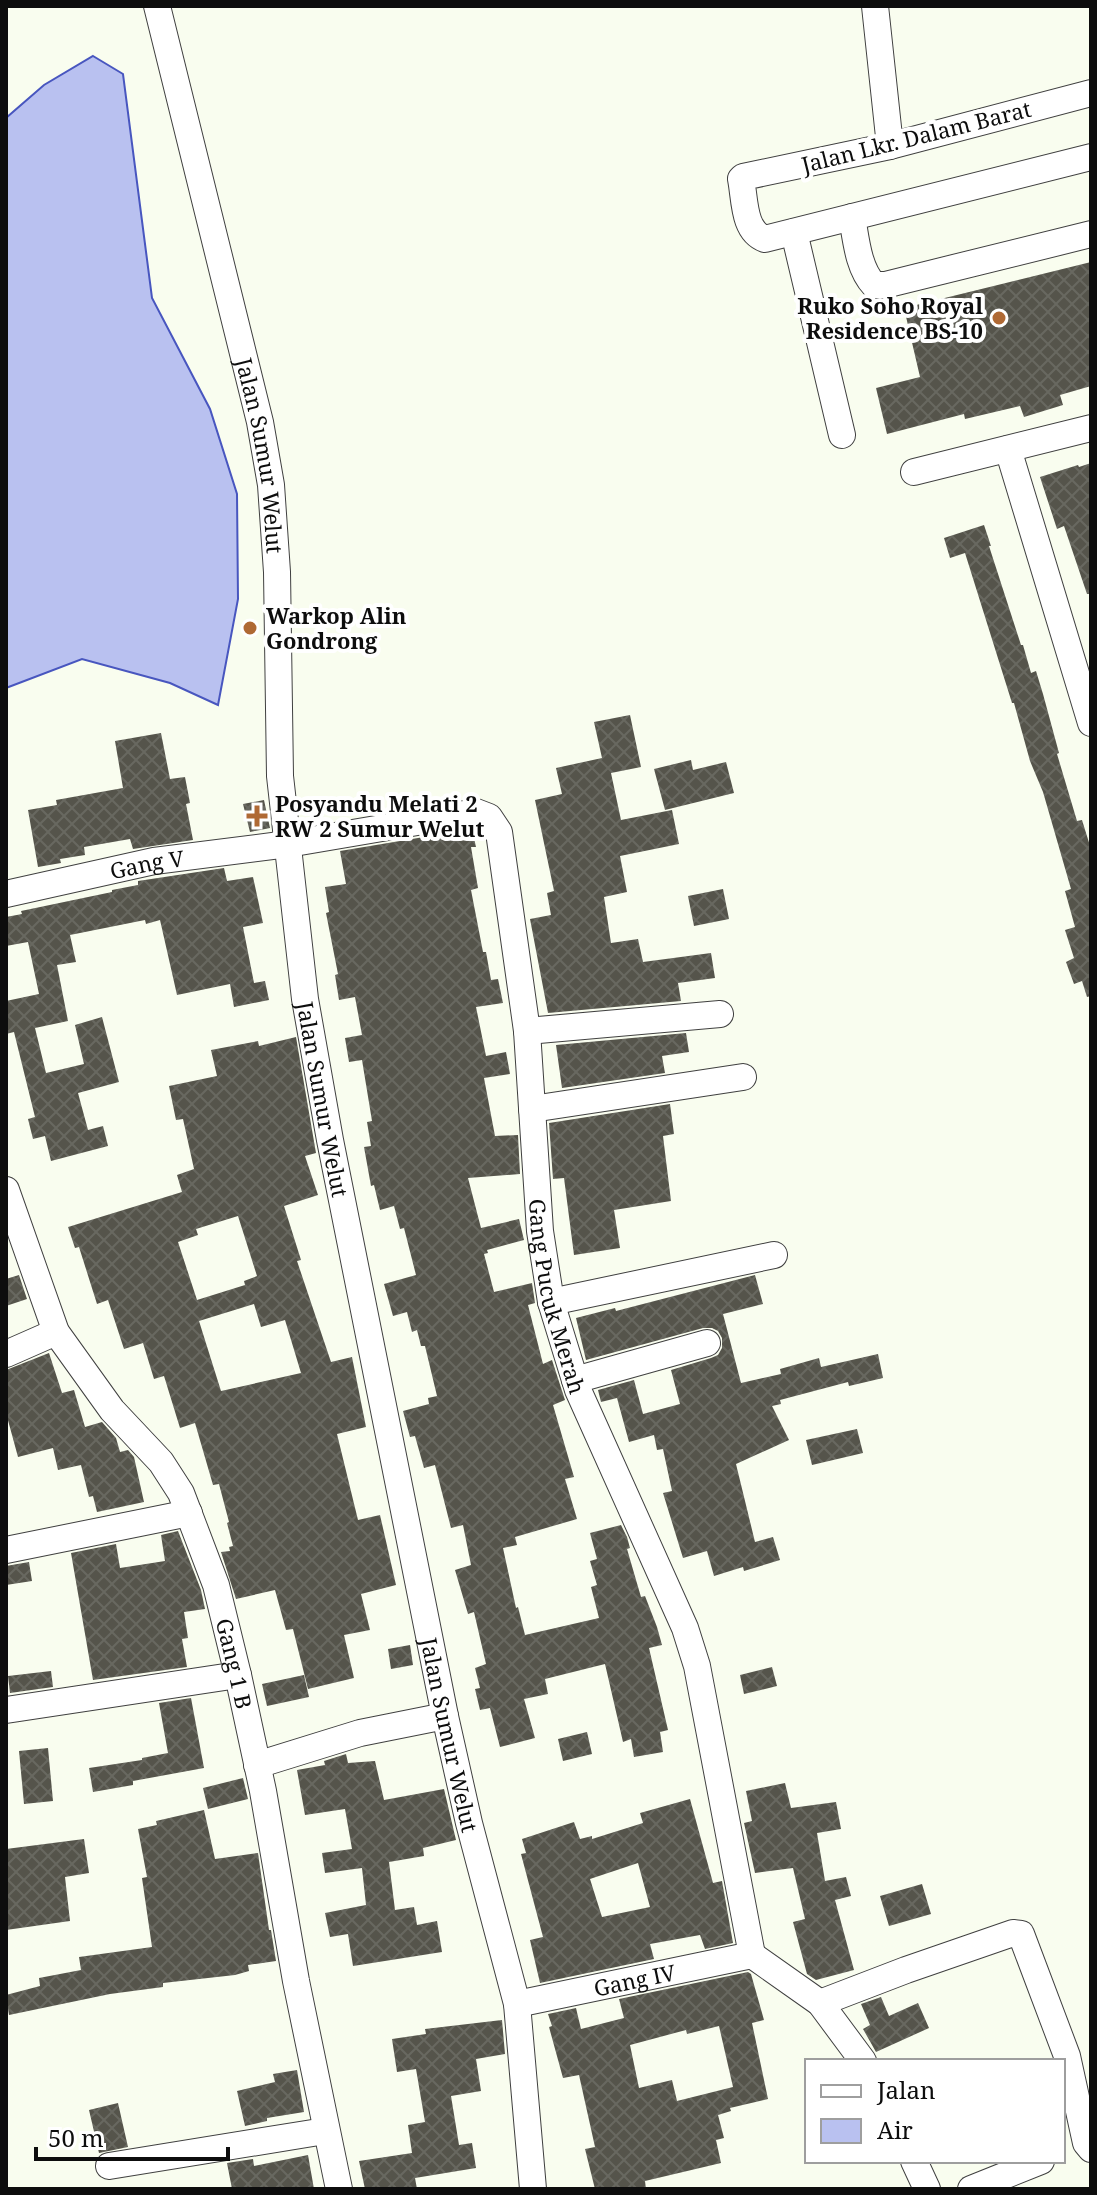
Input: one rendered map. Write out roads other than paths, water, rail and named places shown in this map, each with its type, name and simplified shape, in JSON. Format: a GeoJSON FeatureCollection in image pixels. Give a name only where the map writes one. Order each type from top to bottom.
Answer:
{"type":"FeatureCollection","features":[{"type":"Feature","properties":{"kind":"street","name":"Jalan Sumur Welut"},"geometry":{"type":"LineString","coordinates":[[157,6],[260,422],[271,485],[277,572],[280,776],[305,999],[330,1140],[445,1716],[469,1823],[517,2004],[533,2189]]}},
{"type":"Feature","properties":{"kind":"street"},"geometry":{"type":"LineString","coordinates":[[875,6],[890,146]]}},
{"type":"Feature","properties":{"kind":"street","name":"Jalan Lkr. Dalam Barat"},"geometry":{"type":"LineString","coordinates":[[794,232],[765,239],[757,236],[750,228],[743,177],[890,146],[1091,93]]}},
{"type":"Feature","properties":{"kind":"street"},"geometry":{"type":"LineString","coordinates":[[842,435],[794,232],[1091,157]]}},
{"type":"Feature","properties":{"kind":"street"},"geometry":{"type":"LineString","coordinates":[[852,217],[860,255],[868,278],[874,285],[885,285],[1091,234]]}},
{"type":"Feature","properties":{"kind":"street"},"geometry":{"type":"LineString","coordinates":[[914,472],[1091,428]]}},
{"type":"Feature","properties":{"kind":"street"},"geometry":{"type":"LineString","coordinates":[[1008,449],[1091,723]]}},
{"type":"Feature","properties":{"kind":"street","name":"Gang Pucuk Merah"},"geometry":{"type":"LineString","coordinates":[[288,844],[476,812],[489,817],[499,832],[527,1031],[540,1231],[551,1302],[575,1380],[685,1628],[697,1666],[752,1955]]}},
{"type":"Feature","properties":{"kind":"street","name":"Gang V"},"geometry":{"type":"LineString","coordinates":[[6,894],[154,861],[288,844]]}},
{"type":"Feature","properties":{"kind":"street"},"geometry":{"type":"LineString","coordinates":[[527,1031],[720,1014]]}},
{"type":"Feature","properties":{"kind":"street"},"geometry":{"type":"LineString","coordinates":[[532,1109],[743,1077]]}},
{"type":"Feature","properties":{"kind":"street","name":"Gang 1 B"},"geometry":{"type":"LineString","coordinates":[[6,1190],[56,1332],[112,1410],[161,1462],[181,1493],[216,1585],[257,1765],[325,2131],[339,2189]]}},
{"type":"Feature","properties":{"kind":"street"},"geometry":{"type":"LineString","coordinates":[[551,1302],[774,1255]]}},
{"type":"Feature","properties":{"kind":"street"},"geometry":{"type":"LineString","coordinates":[[6,1354],[56,1332]]}},
{"type":"Feature","properties":{"kind":"street"},"geometry":{"type":"LineString","coordinates":[[575,1380],[707,1343]]}},
{"type":"Feature","properties":{"kind":"street"},"geometry":{"type":"LineString","coordinates":[[6,1550],[189,1513]]}},
{"type":"Feature","properties":{"kind":"street"},"geometry":{"type":"LineString","coordinates":[[6,1710],[238,1675]]}},
{"type":"Feature","properties":{"kind":"street"},"geometry":{"type":"LineString","coordinates":[[257,1765],[360,1733],[445,1716]]}},
{"type":"Feature","properties":{"kind":"street"},"geometry":{"type":"LineString","coordinates":[[820,2003],[960,1951],[1013,1933],[1021,1934],[1067,2056],[1080,2148]]}},
{"type":"Feature","properties":{"kind":"street"},"geometry":{"type":"LineString","coordinates":[[752,1955],[820,2003],[862,2059]]}},
{"type":"Feature","properties":{"kind":"street","name":"Gang IV"},"geometry":{"type":"LineString","coordinates":[[517,2004],[752,1955]]}},
{"type":"Feature","properties":{"kind":"street"},"geometry":{"type":"LineString","coordinates":[[109,2166],[325,2131]]}},
{"type":"Feature","properties":{"kind":"street"},"geometry":{"type":"LineString","coordinates":[[915,2163],[927,2189]]}},
{"type":"Feature","properties":{"kind":"street"},"geometry":{"type":"LineString","coordinates":[[971,2189],[1036,2163]]}},
{"type":"Feature","properties":{"kind":"water"},"geometry":{"type":"Polygon","coordinates":[[[93,56],[123,74],[152,298],[210,409],[237,494],[238,599],[218,705],[170,683],[82,659],[6,688],[6,118],[44,85],[93,56]]]}},
{"type":"Feature","properties":{"kind":"place","name":"Ruko Soho Royal Residence BS-10"},"geometry":{"type":"Point","coordinates":[999,318]}},
{"type":"Feature","properties":{"kind":"place","name":"Warkop Alin Gondrong"},"geometry":{"type":"Point","coordinates":[250,628]}},
{"type":"Feature","properties":{"kind":"place","name":"Posyandu Melati 2 RW 2 Sumur Welut"},"geometry":{"type":"Point","coordinates":[257,816]}}]}
